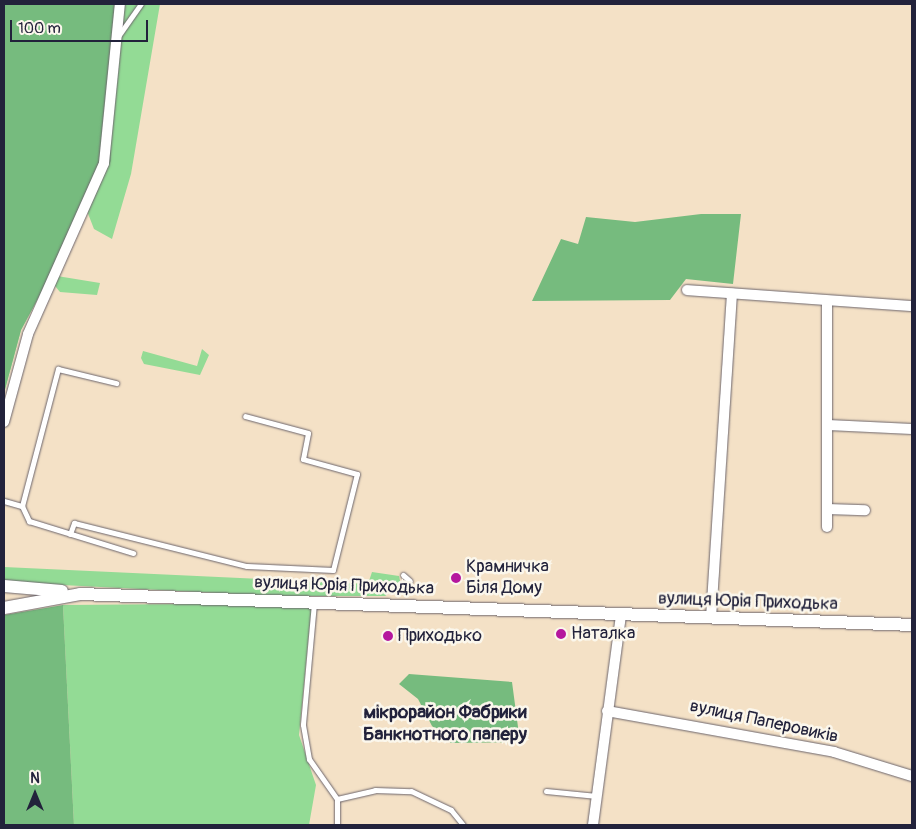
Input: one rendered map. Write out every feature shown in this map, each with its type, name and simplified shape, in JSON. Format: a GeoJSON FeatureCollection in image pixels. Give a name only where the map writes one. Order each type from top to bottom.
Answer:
{"type":"FeatureCollection","features":[{"type":"Feature","properties":{"kind":"street"},"geometry":{"type":"LineString","coordinates":[[4,422],[28,334],[104,163],[120,4]]}},
{"type":"Feature","properties":{"kind":"street"},"geometry":{"type":"LineString","coordinates":[[687,290],[827,304],[912,306]]}},
{"type":"Feature","properties":{"kind":"street"},"geometry":{"type":"LineString","coordinates":[[711,618],[732,294]]}},
{"type":"Feature","properties":{"kind":"street"},"geometry":{"type":"LineString","coordinates":[[827,304],[827,527]]}},
{"type":"Feature","properties":{"kind":"street"},"geometry":{"type":"LineString","coordinates":[[828,424],[912,429]]}},
{"type":"Feature","properties":{"kind":"street"},"geometry":{"type":"LineString","coordinates":[[827,509],[865,510]]}},
{"type":"Feature","properties":{"kind":"street"},"geometry":{"type":"LineString","coordinates":[[4,586],[77,594]]}},
{"type":"Feature","properties":{"kind":"street"},"geometry":{"type":"LineString","coordinates":[[4,608],[77,594]]}},
{"type":"Feature","properties":{"kind":"street","name":"вулиця Юрія Приходька"},"geometry":{"type":"LineString","coordinates":[[77,594],[912,625]]}},
{"type":"Feature","properties":{"kind":"street"},"geometry":{"type":"LineString","coordinates":[[593,825],[621,614]]}},
{"type":"Feature","properties":{"kind":"street","name":"вулиця Паперовиків"},"geometry":{"type":"LineString","coordinates":[[607,711],[834,752],[912,776]]}},
{"type":"Feature","properties":{"kind":"lane"},"geometry":{"type":"LineString","coordinates":[[117,38],[141,4]]}},
{"type":"Feature","properties":{"kind":"lane"},"geometry":{"type":"LineString","coordinates":[[116,384],[58,369],[22,506],[29,521],[133,553]]}},
{"type":"Feature","properties":{"kind":"lane"},"geometry":{"type":"LineString","coordinates":[[70,534],[74,523],[247,566],[333,570],[357,474],[304,460],[308,433],[245,416]]}},
{"type":"Feature","properties":{"kind":"lane"},"geometry":{"type":"LineString","coordinates":[[4,501],[22,506]]}},
{"type":"Feature","properties":{"kind":"lane"},"geometry":{"type":"LineString","coordinates":[[403,575],[410,581]]}},
{"type":"Feature","properties":{"kind":"lane"},"geometry":{"type":"LineString","coordinates":[[314,602],[303,725],[309,759],[338,799],[336,824]]}},
{"type":"Feature","properties":{"kind":"lane"},"geometry":{"type":"LineString","coordinates":[[338,799],[375,790],[411,791],[451,810],[463,825]]}},
{"type":"Feature","properties":{"kind":"lane"},"geometry":{"type":"LineString","coordinates":[[546,791],[597,796]]}},
{"type":"Feature","properties":{"kind":"green space"},"geometry":{"type":"Polygon","coordinates":[[[4,4],[160,4],[131,174],[112,239],[94,229],[87,211],[21,330],[4,393],[4,4]]]}},
{"type":"Feature","properties":{"kind":"green space"},"geometry":{"type":"Polygon","coordinates":[[[4,4],[120,4],[109,95],[111,161],[21,330],[4,393],[4,4]]]}},
{"type":"Feature","properties":{"kind":"green space"},"geometry":{"type":"Polygon","coordinates":[[[701,214],[741,214],[733,284],[686,279],[670,300],[532,301],[561,239],[578,244],[586,217],[635,222],[701,214]]]}},
{"type":"Feature","properties":{"kind":"green space"},"geometry":{"type":"Polygon","coordinates":[[[57,276],[100,283],[97,295],[60,292],[55,286],[57,276]]]}},
{"type":"Feature","properties":{"kind":"green space"},"geometry":{"type":"Polygon","coordinates":[[[202,349],[209,355],[200,375],[144,364],[141,358],[143,351],[197,366],[202,349]]]}},
{"type":"Feature","properties":{"kind":"green space"},"geometry":{"type":"Polygon","coordinates":[[[4,567],[368,584],[372,572],[399,576],[401,585],[385,596],[273,596],[4,582],[4,567]]]}},
{"type":"Feature","properties":{"kind":"green space"},"geometry":{"type":"Polygon","coordinates":[[[312,603],[299,735],[316,785],[309,825],[74,825],[63,605],[312,603]]]}},
{"type":"Feature","properties":{"kind":"green space"},"geometry":{"type":"Polygon","coordinates":[[[63,605],[74,825],[4,825],[4,615],[63,605]]]}},
{"type":"Feature","properties":{"kind":"green space"},"geometry":{"type":"Polygon","coordinates":[[[409,674],[512,682],[520,742],[451,743],[432,726],[418,699],[399,684],[409,674]]]}},
{"type":"Feature","properties":{"kind":"place","name":"Крамничка Біля Дому"},"geometry":{"type":"Point","coordinates":[456,578]}},
{"type":"Feature","properties":{"kind":"place","name":"Наталка"},"geometry":{"type":"Point","coordinates":[561,634]}},
{"type":"Feature","properties":{"kind":"place","name":"Приходько"},"geometry":{"type":"Point","coordinates":[388,636]}},
{"type":"Feature","properties":{"kind":"district","name":"мікрорайон Фабрики Банкнотного паперу"},"geometry":{"type":"Point","coordinates":[445,724]}}]}
